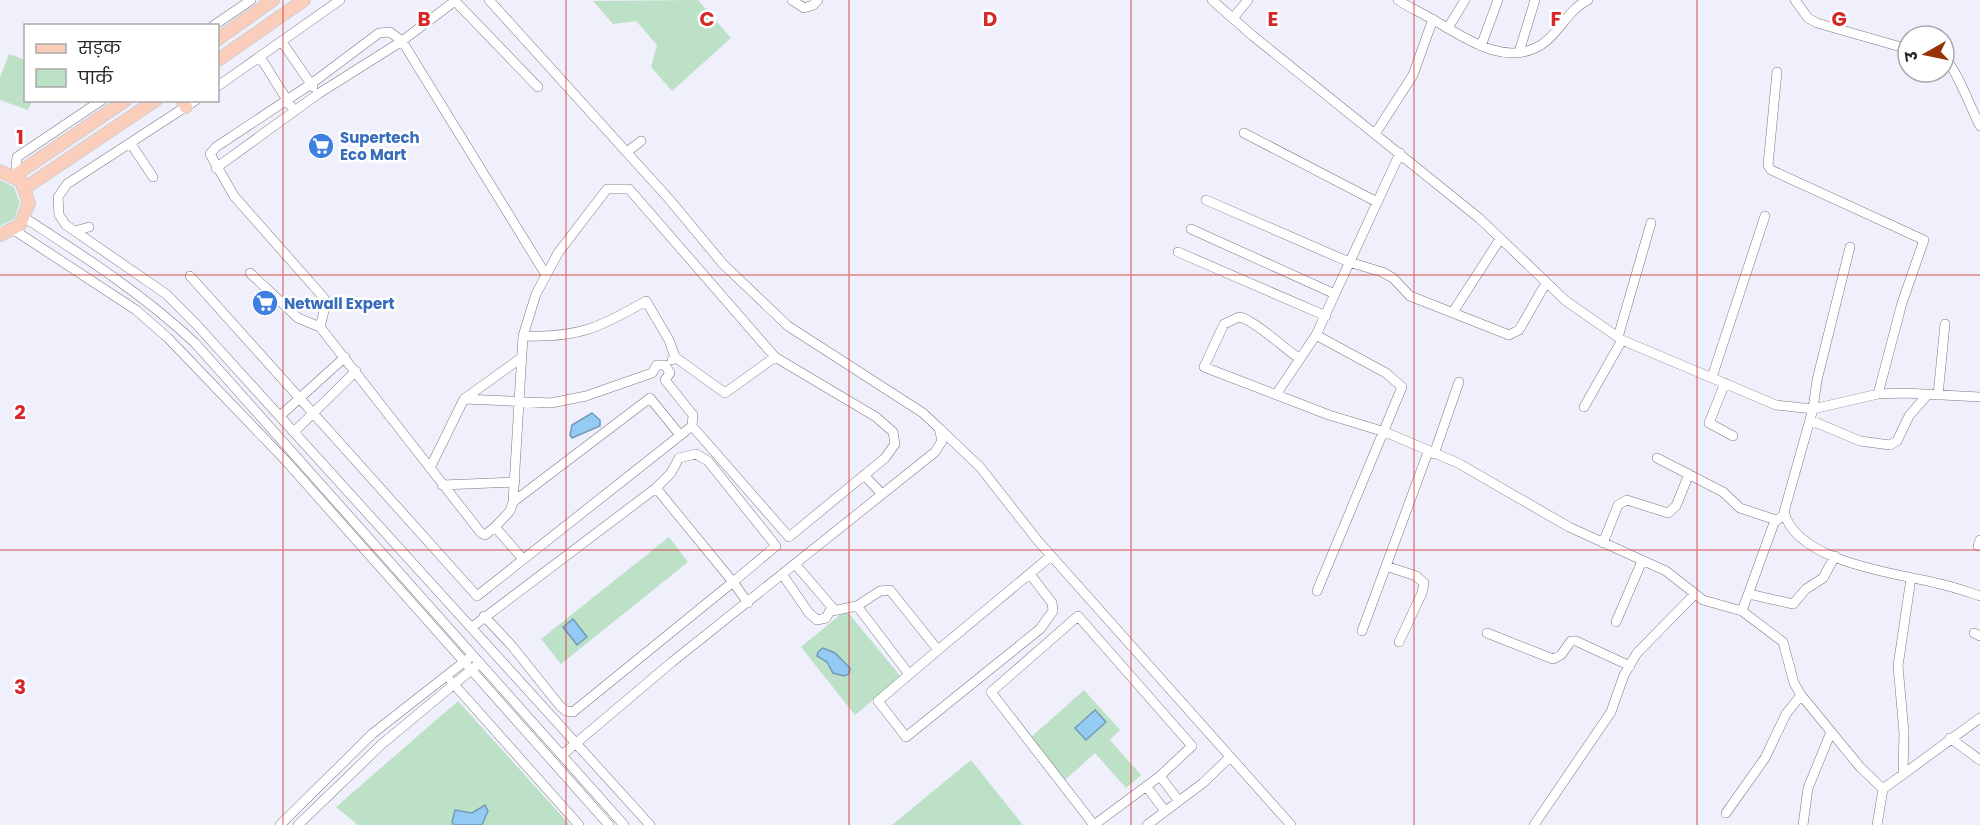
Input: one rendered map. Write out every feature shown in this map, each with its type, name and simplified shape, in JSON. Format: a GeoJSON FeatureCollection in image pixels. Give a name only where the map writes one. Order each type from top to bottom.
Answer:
{"type":"FeatureCollection","features":[{"type":"Feature","properties":{"kind":"main road"},"geometry":{"type":"LineString","coordinates":[[219,38],[273,0]]}},
{"type":"Feature","properties":{"kind":"main road"},"geometry":{"type":"LineString","coordinates":[[219,59],[304,0]]}},
{"type":"Feature","properties":{"kind":"main road"},"geometry":{"type":"LineString","coordinates":[[0,171],[17,174],[123,102]]}},
{"type":"Feature","properties":{"kind":"main road"},"geometry":{"type":"LineString","coordinates":[[26,188],[153,102]]}},
{"type":"Feature","properties":{"kind":"main road"},"geometry":{"type":"LineString","coordinates":[[0,235],[14,230],[25,218],[29,203],[26,188],[17,174]]}},
{"type":"Feature","properties":{"kind":"street"},"geometry":{"type":"LineString","coordinates":[[216,24],[250,0]]}},
{"type":"Feature","properties":{"kind":"street"},"geometry":{"type":"LineString","coordinates":[[219,85],[340,0]]}},
{"type":"Feature","properties":{"kind":"street"},"geometry":{"type":"LineString","coordinates":[[489,0],[627,152],[723,264],[788,326],[922,413],[980,466],[1052,556],[1291,825]]}},
{"type":"Feature","properties":{"kind":"street"},"geometry":{"type":"LineString","coordinates":[[792,0],[804,8],[813,5],[818,0]]}},
{"type":"Feature","properties":{"kind":"street"},"geometry":{"type":"LineString","coordinates":[[1212,0],[1400,153],[1500,239],[1566,301],[1620,339],[1776,405],[1813,409],[1878,394],[1980,397]]}},
{"type":"Feature","properties":{"kind":"street"},"geometry":{"type":"LineString","coordinates":[[1233,18],[1248,0]]}},
{"type":"Feature","properties":{"kind":"street"},"geometry":{"type":"LineString","coordinates":[[1398,0],[1481,46],[1503,53],[1519,52],[1542,44],[1575,7],[1588,0]]}},
{"type":"Feature","properties":{"kind":"street"},"geometry":{"type":"LineString","coordinates":[[1448,28],[1465,0]]}},
{"type":"Feature","properties":{"kind":"street"},"geometry":{"type":"LineString","coordinates":[[1481,46],[1498,0]]}},
{"type":"Feature","properties":{"kind":"street"},"geometry":{"type":"LineString","coordinates":[[1519,52],[1535,0]]}},
{"type":"Feature","properties":{"kind":"street"},"geometry":{"type":"LineString","coordinates":[[1795,0],[1808,18],[1817,23],[1896,46]]}},
{"type":"Feature","properties":{"kind":"street"},"geometry":{"type":"LineString","coordinates":[[216,168],[318,94],[402,41],[457,1],[538,87]]}},
{"type":"Feature","properties":{"kind":"street"},"geometry":{"type":"LineString","coordinates":[[1375,134],[1413,75],[1433,19]]}},
{"type":"Feature","properties":{"kind":"street"},"geometry":{"type":"LineString","coordinates":[[320,327],[325,307],[324,298],[234,196],[210,156],[216,147],[311,84],[379,33],[390,32],[402,41],[546,275]]}},
{"type":"Feature","properties":{"kind":"street"},"geometry":{"type":"LineString","coordinates":[[282,42],[318,94]]}},
{"type":"Feature","properties":{"kind":"street"},"geometry":{"type":"LineString","coordinates":[[260,57],[294,111]]}},
{"type":"Feature","properties":{"kind":"street"},"geometry":{"type":"LineString","coordinates":[[1777,72],[1768,165],[1771,170],[1923,240],[1902,303],[1878,394]]}},
{"type":"Feature","properties":{"kind":"street"},"geometry":{"type":"LineString","coordinates":[[1956,74],[1965,99],[1980,126]]}},
{"type":"Feature","properties":{"kind":"street"},"geometry":{"type":"LineString","coordinates":[[17,174],[17,157],[99,102]]}},
{"type":"Feature","properties":{"kind":"street"},"geometry":{"type":"LineString","coordinates":[[188,103],[61,190],[58,197],[59,215],[66,225],[166,294],[295,431],[650,825]]}},
{"type":"Feature","properties":{"kind":"street"},"geometry":{"type":"LineString","coordinates":[[1244,133],[1377,202]]}},
{"type":"Feature","properties":{"kind":"street"},"geometry":{"type":"LineString","coordinates":[[627,152],[641,141]]}},
{"type":"Feature","properties":{"kind":"street"},"geometry":{"type":"LineString","coordinates":[[131,144],[153,177]]}},
{"type":"Feature","properties":{"kind":"street"},"geometry":{"type":"LineString","coordinates":[[1277,393],[1326,316],[1400,153]]}},
{"type":"Feature","properties":{"kind":"street"},"geometry":{"type":"LineString","coordinates":[[250,273],[298,318],[320,327],[442,484],[485,535],[495,528],[510,511],[513,502],[523,336],[536,294],[558,253],[603,192],[620,188],[628,189],[775,357],[876,417],[893,432],[895,444],[885,458],[789,537],[692,426],[693,415],[665,380]]}},
{"type":"Feature","properties":{"kind":"street"},"geometry":{"type":"LineString","coordinates":[[1206,200],[1349,262],[1382,272],[1393,278],[1410,296],[1501,332],[1514,334],[1525,321],[1546,283]]}},
{"type":"Feature","properties":{"kind":"street"},"geometry":{"type":"LineString","coordinates":[[1712,377],[1765,216]]}},
{"type":"Feature","properties":{"kind":"street"},"geometry":{"type":"LineString","coordinates":[[25,218],[113,274],[156,307],[195,343],[473,655],[476,666],[609,825]]}},
{"type":"Feature","properties":{"kind":"street"},"geometry":{"type":"LineString","coordinates":[[1584,407],[1620,339],[1651,223]]}},
{"type":"Feature","properties":{"kind":"street"},"geometry":{"type":"LineString","coordinates":[[75,231],[89,227]]}},
{"type":"Feature","properties":{"kind":"street"},"geometry":{"type":"LineString","coordinates":[[1191,229],[1335,294]]}},
{"type":"Feature","properties":{"kind":"street"},"geometry":{"type":"LineString","coordinates":[[14,230],[136,310],[168,338],[286,461],[465,661],[476,666],[562,754],[624,825]]}},
{"type":"Feature","properties":{"kind":"street"},"geometry":{"type":"LineString","coordinates":[[1453,312],[1500,239]]}},
{"type":"Feature","properties":{"kind":"street"},"geometry":{"type":"LineString","coordinates":[[1742,611],[1781,518],[1813,409],[1817,380],[1850,247]]}},
{"type":"Feature","properties":{"kind":"street"},"geometry":{"type":"LineString","coordinates":[[1178,252],[1326,316]]}},
{"type":"Feature","properties":{"kind":"street"},"geometry":{"type":"LineString","coordinates":[[190,276],[477,596],[692,426]]}},
{"type":"Feature","properties":{"kind":"street"},"geometry":{"type":"LineString","coordinates":[[156,307],[166,294]]}},
{"type":"Feature","properties":{"kind":"street"},"geometry":{"type":"LineString","coordinates":[[523,336],[556,337],[601,326],[646,301],[669,340],[675,357],[725,393],[775,357]]}},
{"type":"Feature","properties":{"kind":"street"},"geometry":{"type":"LineString","coordinates":[[1300,359],[1249,319],[1233,318],[1224,324],[1204,368],[1277,393],[1329,415],[1384,432],[1458,463],[1569,527],[1666,571],[1703,600],[1742,611],[1783,642],[1794,683],[1801,695],[1860,767],[1883,789]]}},
{"type":"Feature","properties":{"kind":"street"},"geometry":{"type":"LineString","coordinates":[[1938,395],[1945,324]]}},
{"type":"Feature","properties":{"kind":"street"},"geometry":{"type":"LineString","coordinates":[[1316,335],[1400,384],[1402,390],[1317,591]]}},
{"type":"Feature","properties":{"kind":"street"},"geometry":{"type":"LineString","coordinates":[[280,416],[345,357]]}},
{"type":"Feature","properties":{"kind":"street"},"geometry":{"type":"LineString","coordinates":[[464,399],[540,404],[586,396],[652,373],[657,365],[665,365],[675,357]]}},
{"type":"Feature","properties":{"kind":"street"},"geometry":{"type":"LineString","coordinates":[[430,468],[464,399],[521,358]]}},
{"type":"Feature","properties":{"kind":"street"},"geometry":{"type":"LineString","coordinates":[[665,365],[670,373],[665,380]]}},
{"type":"Feature","properties":{"kind":"street"},"geometry":{"type":"LineString","coordinates":[[295,431],[356,371]]}},
{"type":"Feature","properties":{"kind":"street"},"geometry":{"type":"LineString","coordinates":[[652,373],[657,380],[665,380]]}},
{"type":"Feature","properties":{"kind":"street"},"geometry":{"type":"LineString","coordinates":[[1362,631],[1459,382]]}},
{"type":"Feature","properties":{"kind":"street"},"geometry":{"type":"LineString","coordinates":[[1725,383],[1709,423],[1733,436]]}},
{"type":"Feature","properties":{"kind":"street"},"geometry":{"type":"LineString","coordinates":[[1810,420],[1860,441],[1890,445],[1897,441],[1909,416],[1928,394]]}},
{"type":"Feature","properties":{"kind":"street"},"geometry":{"type":"LineString","coordinates":[[513,502],[650,398],[680,435]]}},
{"type":"Feature","properties":{"kind":"street"},"geometry":{"type":"LineString","coordinates":[[562,754],[935,452],[942,441],[939,428]]}},
{"type":"Feature","properties":{"kind":"street"},"geometry":{"type":"LineString","coordinates":[[472,627],[484,616],[656,488],[671,473],[679,458],[696,454],[708,461],[776,546],[573,712],[566,711],[560,706],[523,659],[484,616]]}},
{"type":"Feature","properties":{"kind":"street"},"geometry":{"type":"LineString","coordinates":[[1657,458],[1723,492],[1740,508],[1781,518],[1800,538],[1835,556],[1880,573],[1911,578],[1980,596]]}},
{"type":"Feature","properties":{"kind":"street"},"geometry":{"type":"LineString","coordinates":[[1604,543],[1618,505],[1622,501],[1628,500],[1668,513],[1676,506],[1689,474]]}},
{"type":"Feature","properties":{"kind":"street"},"geometry":{"type":"LineString","coordinates":[[864,475],[882,495]]}},
{"type":"Feature","properties":{"kind":"street"},"geometry":{"type":"LineString","coordinates":[[442,484],[515,482]]}},
{"type":"Feature","properties":{"kind":"street"},"geometry":{"type":"LineString","coordinates":[[656,488],[748,603]]}},
{"type":"Feature","properties":{"kind":"street"},"geometry":{"type":"LineString","coordinates":[[495,528],[524,560]]}},
{"type":"Feature","properties":{"kind":"street"},"geometry":{"type":"LineString","coordinates":[[1030,574],[1052,603],[1049,617],[1040,629],[906,737],[878,701],[909,674],[1030,574],[1052,556]]}},
{"type":"Feature","properties":{"kind":"street"},"geometry":{"type":"LineString","coordinates":[[1749,594],[1793,604],[1806,589],[1823,578],[1835,556]]}},
{"type":"Feature","properties":{"kind":"street"},"geometry":{"type":"LineString","coordinates":[[1616,621],[1642,561]]}},
{"type":"Feature","properties":{"kind":"street"},"geometry":{"type":"LineString","coordinates":[[795,564],[829,602],[832,611]]}},
{"type":"Feature","properties":{"kind":"street"},"geometry":{"type":"LineString","coordinates":[[1386,566],[1416,576],[1424,583],[1422,594],[1399,642]]}},
{"type":"Feature","properties":{"kind":"street"},"geometry":{"type":"LineString","coordinates":[[782,574],[814,618],[821,620],[832,611],[856,606],[880,591],[891,590],[938,650]]}},
{"type":"Feature","properties":{"kind":"street"},"geometry":{"type":"LineString","coordinates":[[1903,772],[1904,733],[1898,666],[1911,578]]}},
{"type":"Feature","properties":{"kind":"street"},"geometry":{"type":"LineString","coordinates":[[1534,825],[1611,712],[1637,652],[1694,595]]}},
{"type":"Feature","properties":{"kind":"street"},"geometry":{"type":"LineString","coordinates":[[856,606],[909,674]]}},
{"type":"Feature","properties":{"kind":"street"},"geometry":{"type":"LineString","coordinates":[[1078,616],[1192,746],[1160,776],[1094,825],[991,692],[1078,616]]}},
{"type":"Feature","properties":{"kind":"street"},"geometry":{"type":"LineString","coordinates":[[1487,633],[1553,659],[1561,655],[1571,641],[1576,641],[1630,666]]}},
{"type":"Feature","properties":{"kind":"street"},"geometry":{"type":"LineString","coordinates":[[280,825],[372,734],[473,655]]}},
{"type":"Feature","properties":{"kind":"street"},"geometry":{"type":"LineString","coordinates":[[510,670],[523,659]]}},
{"type":"Feature","properties":{"kind":"street"},"geometry":{"type":"LineString","coordinates":[[298,825],[382,744],[476,666]]}},
{"type":"Feature","properties":{"kind":"street"},"geometry":{"type":"LineString","coordinates":[[446,675],[579,825]]}},
{"type":"Feature","properties":{"kind":"street"},"geometry":{"type":"LineString","coordinates":[[1726,813],[1765,758],[1786,714],[1801,695]]}},
{"type":"Feature","properties":{"kind":"street"},"geometry":{"type":"LineString","coordinates":[[1877,825],[1883,789],[1903,772],[1980,718]]}},
{"type":"Feature","properties":{"kind":"street"},"geometry":{"type":"LineString","coordinates":[[1803,825],[1808,788],[1831,732]]}},
{"type":"Feature","properties":{"kind":"street"},"geometry":{"type":"LineString","coordinates":[[1950,738],[1980,760]]}},
{"type":"Feature","properties":{"kind":"street"},"geometry":{"type":"LineString","coordinates":[[1147,825],[1230,757]]}},
{"type":"Feature","properties":{"kind":"street"},"geometry":{"type":"LineString","coordinates":[[1160,776],[1179,801]]}},
{"type":"Feature","properties":{"kind":"street"},"geometry":{"type":"LineString","coordinates":[[1146,786],[1166,811]]}},
{"type":"Feature","properties":{"kind":"green space"},"geometry":{"type":"Polygon","coordinates":[[[698,0],[731,38],[672,91],[651,67],[657,45],[636,21],[613,24],[593,1],[698,0]]]}},
{"type":"Feature","properties":{"kind":"green space"},"geometry":{"type":"Polygon","coordinates":[[[9,54],[24,60],[24,102],[32,102],[28,110],[0,100],[0,77],[9,54]]]}},
{"type":"Feature","properties":{"kind":"green space"},"geometry":{"type":"Polygon","coordinates":[[[0,180],[14,187],[20,203],[14,219],[0,226],[0,180]]]}},
{"type":"Feature","properties":{"kind":"green space"},"geometry":{"type":"Polygon","coordinates":[[[669,537],[688,562],[561,664],[541,639],[669,537]]]}},
{"type":"Feature","properties":{"kind":"green space"},"geometry":{"type":"Polygon","coordinates":[[[846,610],[901,677],[855,715],[801,647],[846,610]]]}},
{"type":"Feature","properties":{"kind":"green space"},"geometry":{"type":"Polygon","coordinates":[[[1084,690],[1120,730],[1110,740],[1141,775],[1126,788],[1095,753],[1065,780],[1029,739],[1084,690]]]}},
{"type":"Feature","properties":{"kind":"green space"},"geometry":{"type":"Polygon","coordinates":[[[458,701],[570,825],[358,825],[336,807],[458,701]]]}},
{"type":"Feature","properties":{"kind":"green space"},"geometry":{"type":"Polygon","coordinates":[[[971,760],[1023,825],[892,825],[971,760]]]}},
{"type":"Feature","properties":{"kind":"water"},"geometry":{"type":"Polygon","coordinates":[[[592,413],[600,420],[600,426],[572,438],[570,435],[572,425],[592,413]]]}},
{"type":"Feature","properties":{"kind":"water"},"geometry":{"type":"Polygon","coordinates":[[[573,619],[587,637],[577,645],[563,627],[573,619]]]}},
{"type":"Feature","properties":{"kind":"water"},"geometry":{"type":"Polygon","coordinates":[[[823,648],[835,653],[850,668],[849,674],[844,676],[833,673],[827,662],[817,656],[823,648]]]}},
{"type":"Feature","properties":{"kind":"water"},"geometry":{"type":"Polygon","coordinates":[[[1095,710],[1106,722],[1086,740],[1075,728],[1095,710]]]}},
{"type":"Feature","properties":{"kind":"water"},"geometry":{"type":"Polygon","coordinates":[[[485,805],[488,811],[482,825],[454,825],[452,822],[455,810],[472,813],[485,805]]]}},
{"type":"Feature","properties":{"kind":"place","name":"Supertech Eco Mart"},"geometry":{"type":"Point","coordinates":[321,146]}},
{"type":"Feature","properties":{"kind":"place","name":"Netwall Expert"},"geometry":{"type":"Point","coordinates":[265,303]}}]}
